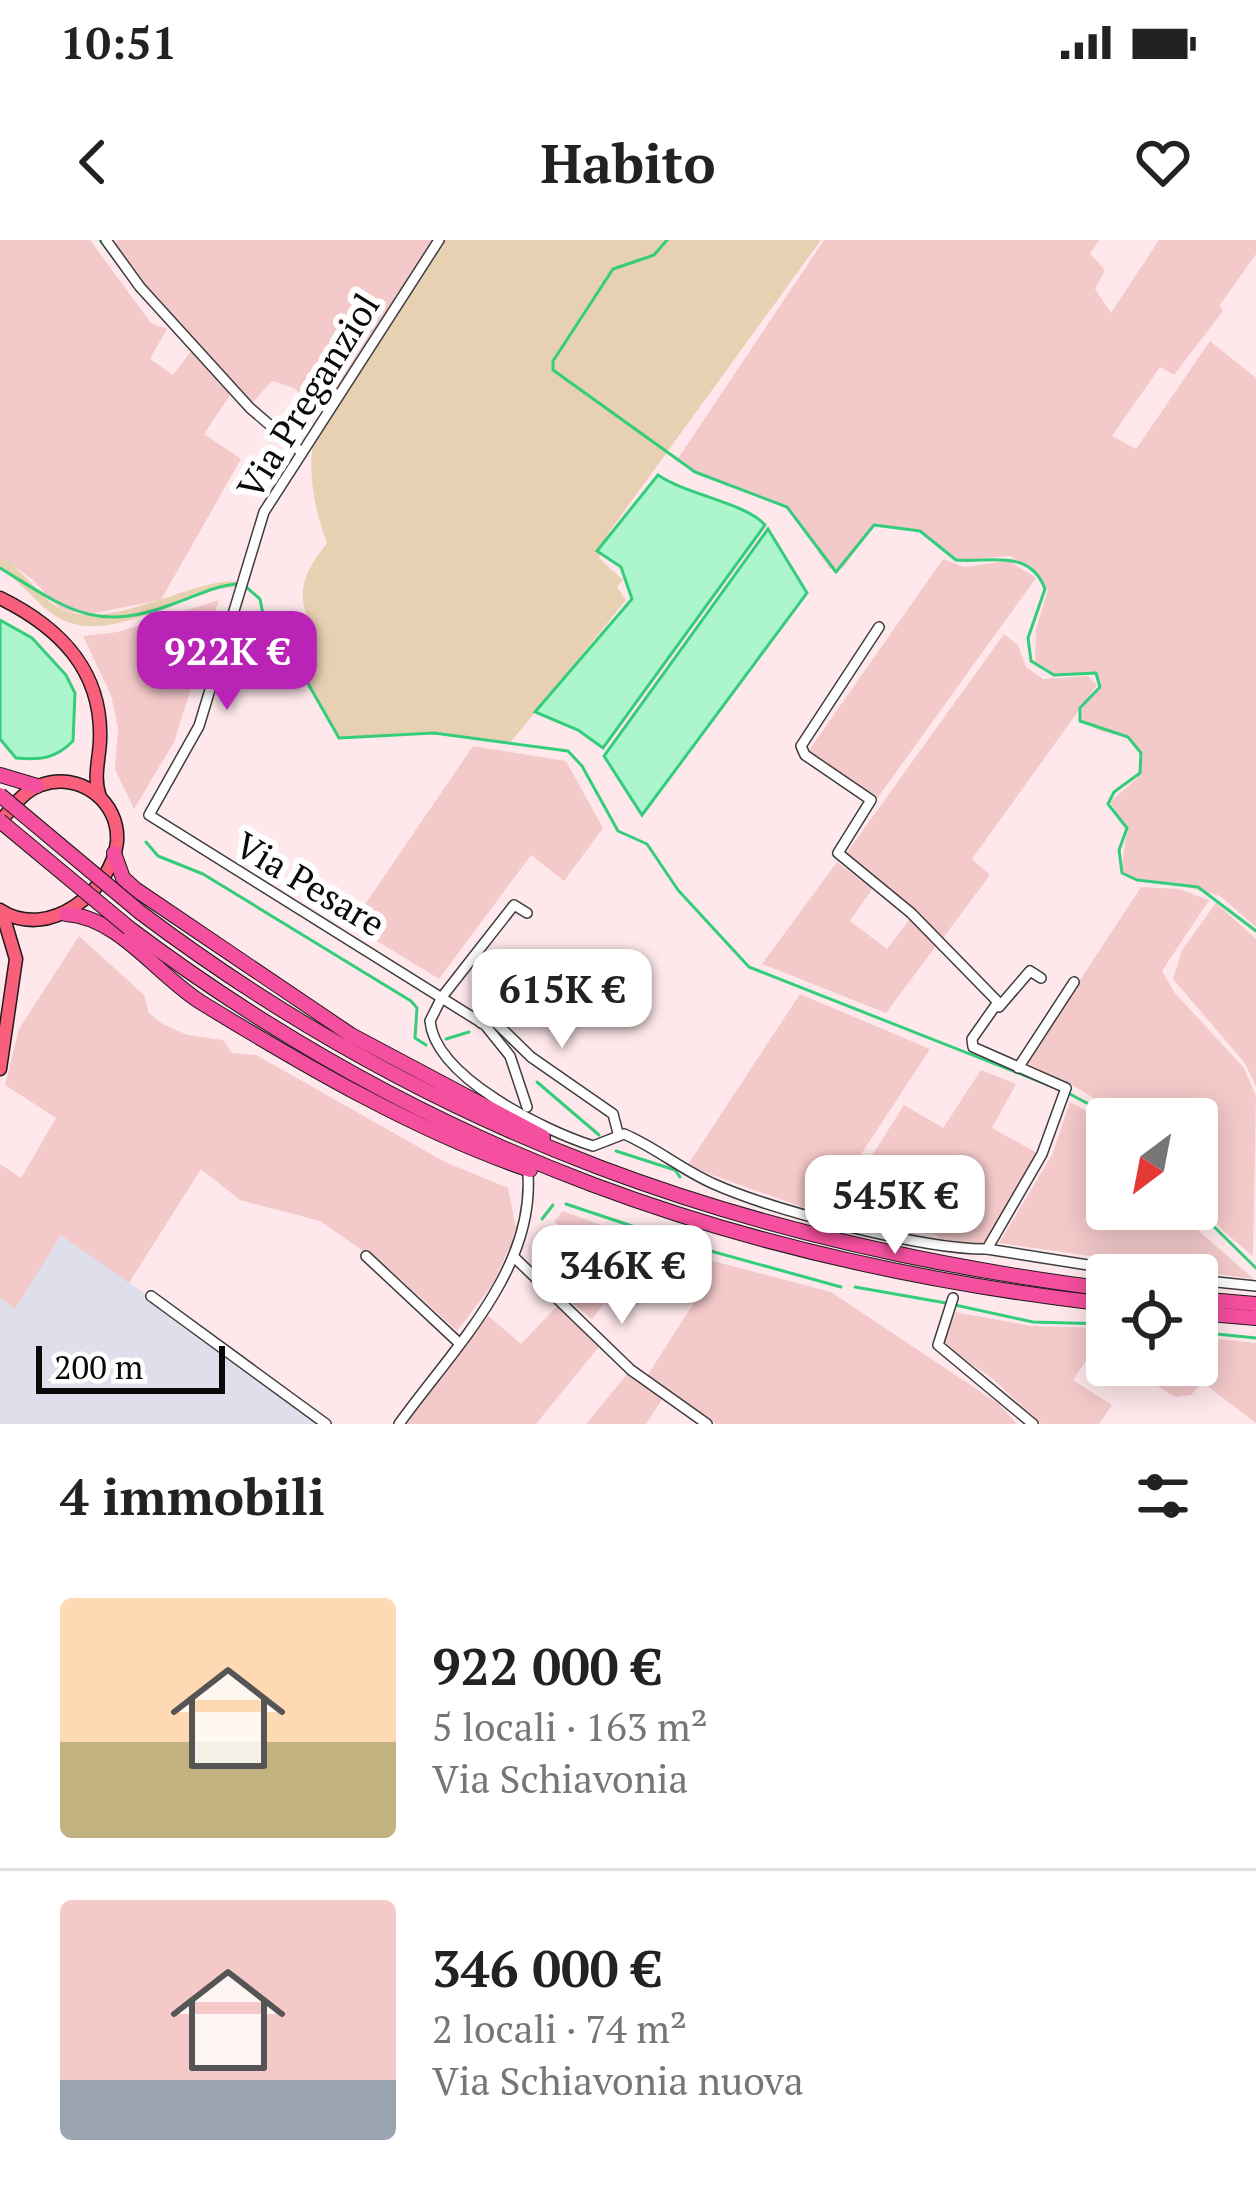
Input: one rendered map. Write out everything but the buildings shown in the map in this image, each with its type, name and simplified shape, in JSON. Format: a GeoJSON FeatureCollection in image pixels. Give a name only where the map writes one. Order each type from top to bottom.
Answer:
{"type":"FeatureCollection","features":[{"type":"Feature","properties":{"kind":"highway"},"geometry":{"type":"LineString","coordinates":[[0,775],[37,786]]}},
{"type":"Feature","properties":{"kind":"highway"},"geometry":{"type":"LineString","coordinates":[[0,795],[141,913],[251,990],[359,1056],[509,1132],[633,1183],[749,1221],[898,1257],[1086,1286]]}},
{"type":"Feature","properties":{"kind":"highway"},"geometry":{"type":"LineString","coordinates":[[0,822],[129,928],[237,1005],[350,1073],[500,1148],[652,1208]]}},
{"type":"Feature","properties":{"kind":"highway"},"geometry":{"type":"LineString","coordinates":[[114,853],[123,878],[135,889],[315,1012],[633,1183]]}},
{"type":"Feature","properties":{"kind":"highway"},"geometry":{"type":"LineString","coordinates":[[66,914],[101,922],[197,1000],[438,1132],[600,1196],[828,1260],[1086,1301]]}},
{"type":"Feature","properties":{"kind":"highway"},"geometry":{"type":"LineString","coordinates":[[1218,1301],[1256,1304]]}},
{"type":"Feature","properties":{"kind":"highway"},"geometry":{"type":"LineString","coordinates":[[1218,1315],[1256,1318]]}},
{"type":"Feature","properties":{"kind":"main road"},"geometry":{"type":"LineString","coordinates":[[0,598],[34,615],[75,653],[93,691],[99,751],[95,780],[115,824],[114,853],[66,914],[24,935],[16,959],[10,1031],[0,1069]]}},
{"type":"Feature","properties":{"kind":"main road"},"geometry":{"type":"LineString","coordinates":[[0,822],[37,786],[69,781],[88,769],[99,751]]}},
{"type":"Feature","properties":{"kind":"main road"},"geometry":{"type":"LineString","coordinates":[[69,781],[100,798]]}},
{"type":"Feature","properties":{"kind":"main road"},"geometry":{"type":"LineString","coordinates":[[0,910],[18,920],[43,922]]}},
{"type":"Feature","properties":{"kind":"main road"},"geometry":{"type":"LineString","coordinates":[[0,910],[16,959]]}},
{"type":"Feature","properties":{"kind":"street"},"geometry":{"type":"LineString","coordinates":[[106,240],[140,287],[250,408],[300,451]]}},
{"type":"Feature","properties":{"kind":"street","name":"Via Preganziol"},"geometry":{"type":"LineString","coordinates":[[148,815],[191,745],[264,512],[439,240]]}},
{"type":"Feature","properties":{"kind":"street"},"geometry":{"type":"LineString","coordinates":[[879,627],[802,751],[871,800],[838,849],[840,857],[911,913],[993,996],[997,1009]]}},
{"type":"Feature","properties":{"kind":"street","name":"Via Pesare"},"geometry":{"type":"LineString","coordinates":[[148,815],[482,1023],[510,1056],[527,1107]]}},
{"type":"Feature","properties":{"kind":"street"},"geometry":{"type":"LineString","coordinates":[[526,913],[514,905],[442,997],[430,1021],[431,1032],[479,1088],[583,1143],[600,1146],[618,1132]]}},
{"type":"Feature","properties":{"kind":"street"},"geometry":{"type":"LineString","coordinates":[[987,1249],[1042,1154],[1064,1093],[1058,1081],[1018,1068],[971,1043],[1030,971],[1041,978]]}},
{"type":"Feature","properties":{"kind":"street"},"geometry":{"type":"LineString","coordinates":[[1018,1068],[1074,982]]}},
{"type":"Feature","properties":{"kind":"street"},"geometry":{"type":"LineString","coordinates":[[482,1023],[489,1017],[531,1057],[613,1114],[618,1132],[716,1186],[848,1225],[1086,1265]]}},
{"type":"Feature","properties":{"kind":"street"},"geometry":{"type":"LineString","coordinates":[[399,1424],[515,1258],[529,1216],[528,1175]]}},
{"type":"Feature","properties":{"kind":"street"},"geometry":{"type":"LineString","coordinates":[[366,1256],[458,1342]]}},
{"type":"Feature","properties":{"kind":"street"},"geometry":{"type":"LineString","coordinates":[[515,1258],[631,1370],[707,1424]]}},
{"type":"Feature","properties":{"kind":"street"},"geometry":{"type":"LineString","coordinates":[[1218,1282],[1256,1286]]}},
{"type":"Feature","properties":{"kind":"street"},"geometry":{"type":"LineString","coordinates":[[151,1296],[326,1424]]}},
{"type":"Feature","properties":{"kind":"street"},"geometry":{"type":"LineString","coordinates":[[952,1303],[936,1340],[942,1350],[1033,1424]]}},
{"type":"Feature","properties":{"kind":"shaded area"},"geometry":{"type":"Polygon","coordinates":[[[0,240],[90,240],[151,323],[167,329],[150,359],[173,375],[191,351],[230,395],[204,434],[241,459],[161,600],[95,613],[71,612],[59,608],[32,579],[0,556],[0,240]]]}},
{"type":"Feature","properties":{"kind":"shaded area"},"geometry":{"type":"Polygon","coordinates":[[[118,240],[435,240],[321,412],[294,388],[272,381],[252,403],[248,400],[143,284],[113,245],[118,240]]]}},
{"type":"Feature","properties":{"kind":"shaded area"},"geometry":{"type":"Polygon","coordinates":[[[440,240],[821,240],[609,532],[599,558],[623,580],[617,587],[626,600],[510,743],[434,733],[339,738],[307,680],[275,656],[308,621],[305,579],[327,543],[314,498],[312,450],[347,377],[440,240]]]}},
{"type":"Feature","properties":{"kind":"shaded area"},"geometry":{"type":"Polygon","coordinates":[[[824,240],[1099,240],[1090,254],[1105,270],[1095,289],[1111,313],[1159,240],[1256,240],[1256,254],[1220,305],[1223,311],[1174,375],[1160,367],[1112,436],[1136,449],[1210,341],[1256,378],[1256,927],[1220,896],[1169,882],[1140,882],[1121,873],[1127,829],[1110,802],[1137,778],[1143,756],[1130,738],[1097,730],[1081,718],[1082,708],[1101,687],[1096,672],[1053,674],[1035,664],[1036,629],[1048,590],[1035,572],[1010,556],[956,560],[920,531],[875,524],[843,568],[830,569],[786,505],[708,478],[677,460],[824,240]]]}},
{"type":"Feature","properties":{"kind":"shaded area"},"geometry":{"type":"Polygon","coordinates":[[[658,475],[744,511],[765,525],[603,748],[578,730],[535,712],[632,599],[621,567],[597,551],[658,475]]]}},
{"type":"Feature","properties":{"kind":"shaded area"},"geometry":{"type":"Polygon","coordinates":[[[768,529],[807,593],[642,815],[604,756],[768,529]]]}},
{"type":"Feature","properties":{"kind":"shaded area"},"geometry":{"type":"Polygon","coordinates":[[[0,556],[55,606],[83,614],[127,610],[195,588],[236,581],[235,587],[124,622],[80,625],[43,607],[0,569],[0,556]]]}},
{"type":"Feature","properties":{"kind":"shaded area"},"geometry":{"type":"Polygon","coordinates":[[[943,559],[964,567],[1009,561],[1036,578],[876,800],[807,753],[943,559]]]}},
{"type":"Feature","properties":{"kind":"shaded area"},"geometry":{"type":"Polygon","coordinates":[[[219,600],[174,742],[134,809],[115,769],[118,728],[111,695],[83,636],[118,632],[219,600]]]}},
{"type":"Feature","properties":{"kind":"shaded area"},"geometry":{"type":"Polygon","coordinates":[[[0,620],[32,638],[66,675],[75,693],[73,741],[54,755],[16,758],[0,739],[0,620]]]}},
{"type":"Feature","properties":{"kind":"shaded area"},"geometry":{"type":"Polygon","coordinates":[[[1004,634],[1018,645],[1026,667],[1043,679],[1088,676],[1097,685],[972,859],[990,875],[940,942],[843,858],[1004,634]]]}},
{"type":"Feature","properties":{"kind":"shaded area"},"geometry":{"type":"Polygon","coordinates":[[[473,746],[566,761],[603,828],[564,881],[531,855],[439,979],[351,925],[473,746]]]}},
{"type":"Feature","properties":{"kind":"shaded area"},"geometry":{"type":"Polygon","coordinates":[[[837,862],[872,889],[850,921],[887,949],[910,919],[936,946],[886,1013],[762,964],[837,862]]]}},
{"type":"Feature","properties":{"kind":"shaded area"},"geometry":{"type":"Polygon","coordinates":[[[1141,887],[1179,889],[1209,900],[1162,971],[1174,992],[1244,1068],[1256,1096],[1253,1256],[1218,1225],[1218,1098],[1094,1098],[1065,1081],[1023,1067],[1141,887]]]}},
{"type":"Feature","properties":{"kind":"shaded area"},"geometry":{"type":"Polygon","coordinates":[[[1216,903],[1256,939],[1256,1086],[1244,1062],[1173,979],[1182,950],[1216,903]]]}},
{"type":"Feature","properties":{"kind":"shaded area"},"geometry":{"type":"Polygon","coordinates":[[[79,936],[144,995],[149,1013],[161,1023],[187,1035],[223,1040],[232,1053],[256,1055],[445,1162],[508,1188],[516,1228],[510,1246],[493,1284],[457,1331],[389,1269],[320,1221],[240,1200],[201,1169],[129,1283],[61,1235],[15,1309],[0,1298],[0,1164],[21,1178],[56,1118],[5,1085],[19,1029],[79,936]]]}},
{"type":"Feature","properties":{"kind":"shaded area"},"geometry":{"type":"Polygon","coordinates":[[[800,994],[930,1049],[822,1214],[687,1166],[800,994]]]}},
{"type":"Feature","properties":{"kind":"shaded area"},"geometry":{"type":"Polygon","coordinates":[[[981,1070],[1016,1084],[992,1128],[1039,1154],[988,1245],[941,1239],[895,1203],[878,1226],[839,1207],[904,1105],[943,1128],[981,1070]]]}},
{"type":"Feature","properties":{"kind":"shaded area"},"geometry":{"type":"Polygon","coordinates":[[[1070,1102],[1086,1111],[1086,1230],[1199,1230],[1254,1279],[1218,1274],[1218,1254],[1086,1255],[999,1243],[1052,1155],[1070,1102]]]}},
{"type":"Feature","properties":{"kind":"shaded area"},"geometry":{"type":"Polygon","coordinates":[[[563,1211],[678,1254],[638,1306],[616,1288],[592,1319],[558,1291],[589,1247],[554,1222],[563,1211]]]}},
{"type":"Feature","properties":{"kind":"shaded area"},"geometry":{"type":"Polygon","coordinates":[[[61,1234],[327,1424],[0,1424],[0,1298],[15,1308],[61,1234]]]}},
{"type":"Feature","properties":{"kind":"shaded area"},"geometry":{"type":"Polygon","coordinates":[[[688,1258],[831,1292],[999,1404],[1017,1424],[716,1424],[647,1376],[697,1298],[677,1279],[688,1258]]]}},
{"type":"Feature","properties":{"kind":"shaded area"},"geometry":{"type":"Polygon","coordinates":[[[558,1305],[602,1343],[536,1424],[407,1424],[485,1313],[521,1344],[558,1305]]]}},
{"type":"Feature","properties":{"kind":"shaded area"},"geometry":{"type":"Polygon","coordinates":[[[955,1312],[1031,1326],[1086,1327],[1086,1360],[1073,1380],[1112,1405],[1099,1424],[1041,1424],[993,1379],[940,1342],[955,1312]]]}},
{"type":"Feature","properties":{"kind":"shaded area"},"geometry":{"type":"Polygon","coordinates":[[[1218,1339],[1256,1343],[1256,1423],[1207,1386],[1218,1386],[1218,1339]]]}},
{"type":"Feature","properties":{"kind":"shaded area"},"geometry":{"type":"Polygon","coordinates":[[[628,1373],[662,1399],[646,1424],[586,1424],[628,1373]]]}},
{"type":"Feature","properties":{"kind":"shaded area"},"geometry":{"type":"Polygon","coordinates":[[[1157,1386],[1199,1386],[1191,1395],[1175,1397],[1157,1386]]]}},
{"type":"Feature","properties":{"kind":"waterway"},"geometry":{"type":"LineString","coordinates":[[100,240],[139,292]]}},
{"type":"Feature","properties":{"kind":"waterway"},"geometry":{"type":"LineString","coordinates":[[667,240],[654,255],[613,269],[553,361],[553,370],[695,472],[787,507],[836,572],[874,525],[920,531],[956,560],[1007,560],[1029,568],[1045,589],[1028,638],[1031,661],[1054,675],[1096,673],[1100,687],[1080,708],[1080,721],[1128,737],[1141,753],[1140,773],[1114,792],[1108,804],[1127,828],[1119,850],[1122,873],[1137,880],[1198,887],[1256,931]]}},
{"type":"Feature","properties":{"kind":"waterway"},"geometry":{"type":"LineString","coordinates":[[0,568],[63,605],[101,616],[146,613],[236,584]]}},
{"type":"Feature","properties":{"kind":"waterway"},"geometry":{"type":"LineString","coordinates":[[245,586],[260,599],[271,654],[302,673],[339,738],[434,733],[568,751],[582,766],[618,831],[647,844],[678,890],[749,967],[1051,1086]]}},
{"type":"Feature","properties":{"kind":"waterway"},"geometry":{"type":"LineString","coordinates":[[146,842],[158,856],[203,874],[411,1001],[417,1008],[415,1038],[426,1045]]}},
{"type":"Feature","properties":{"kind":"waterway"},"geometry":{"type":"LineString","coordinates":[[446,1039],[469,1032]]}},
{"type":"Feature","properties":{"kind":"waterway"},"geometry":{"type":"LineString","coordinates":[[537,1082],[599,1135]]}},
{"type":"Feature","properties":{"kind":"waterway"},"geometry":{"type":"LineString","coordinates":[[1066,1092],[1086,1103]]}},
{"type":"Feature","properties":{"kind":"waterway"},"geometry":{"type":"LineString","coordinates":[[616,1151],[675,1170],[680,1177]]}},
{"type":"Feature","properties":{"kind":"waterway"},"geometry":{"type":"LineString","coordinates":[[566,1204],[689,1245],[841,1287]]}},
{"type":"Feature","properties":{"kind":"waterway"},"geometry":{"type":"LineString","coordinates":[[542,1219],[553,1205]]}},
{"type":"Feature","properties":{"kind":"waterway"},"geometry":{"type":"LineString","coordinates":[[1217,1230],[1256,1268]]}},
{"type":"Feature","properties":{"kind":"waterway"},"geometry":{"type":"LineString","coordinates":[[855,1287],[946,1303]]}},
{"type":"Feature","properties":{"kind":"waterway"},"geometry":{"type":"LineString","coordinates":[[955,1305],[1033,1322],[1086,1323]]}},
{"type":"Feature","properties":{"kind":"waterway"},"geometry":{"type":"LineString","coordinates":[[1218,1334],[1256,1338]]}}]}
